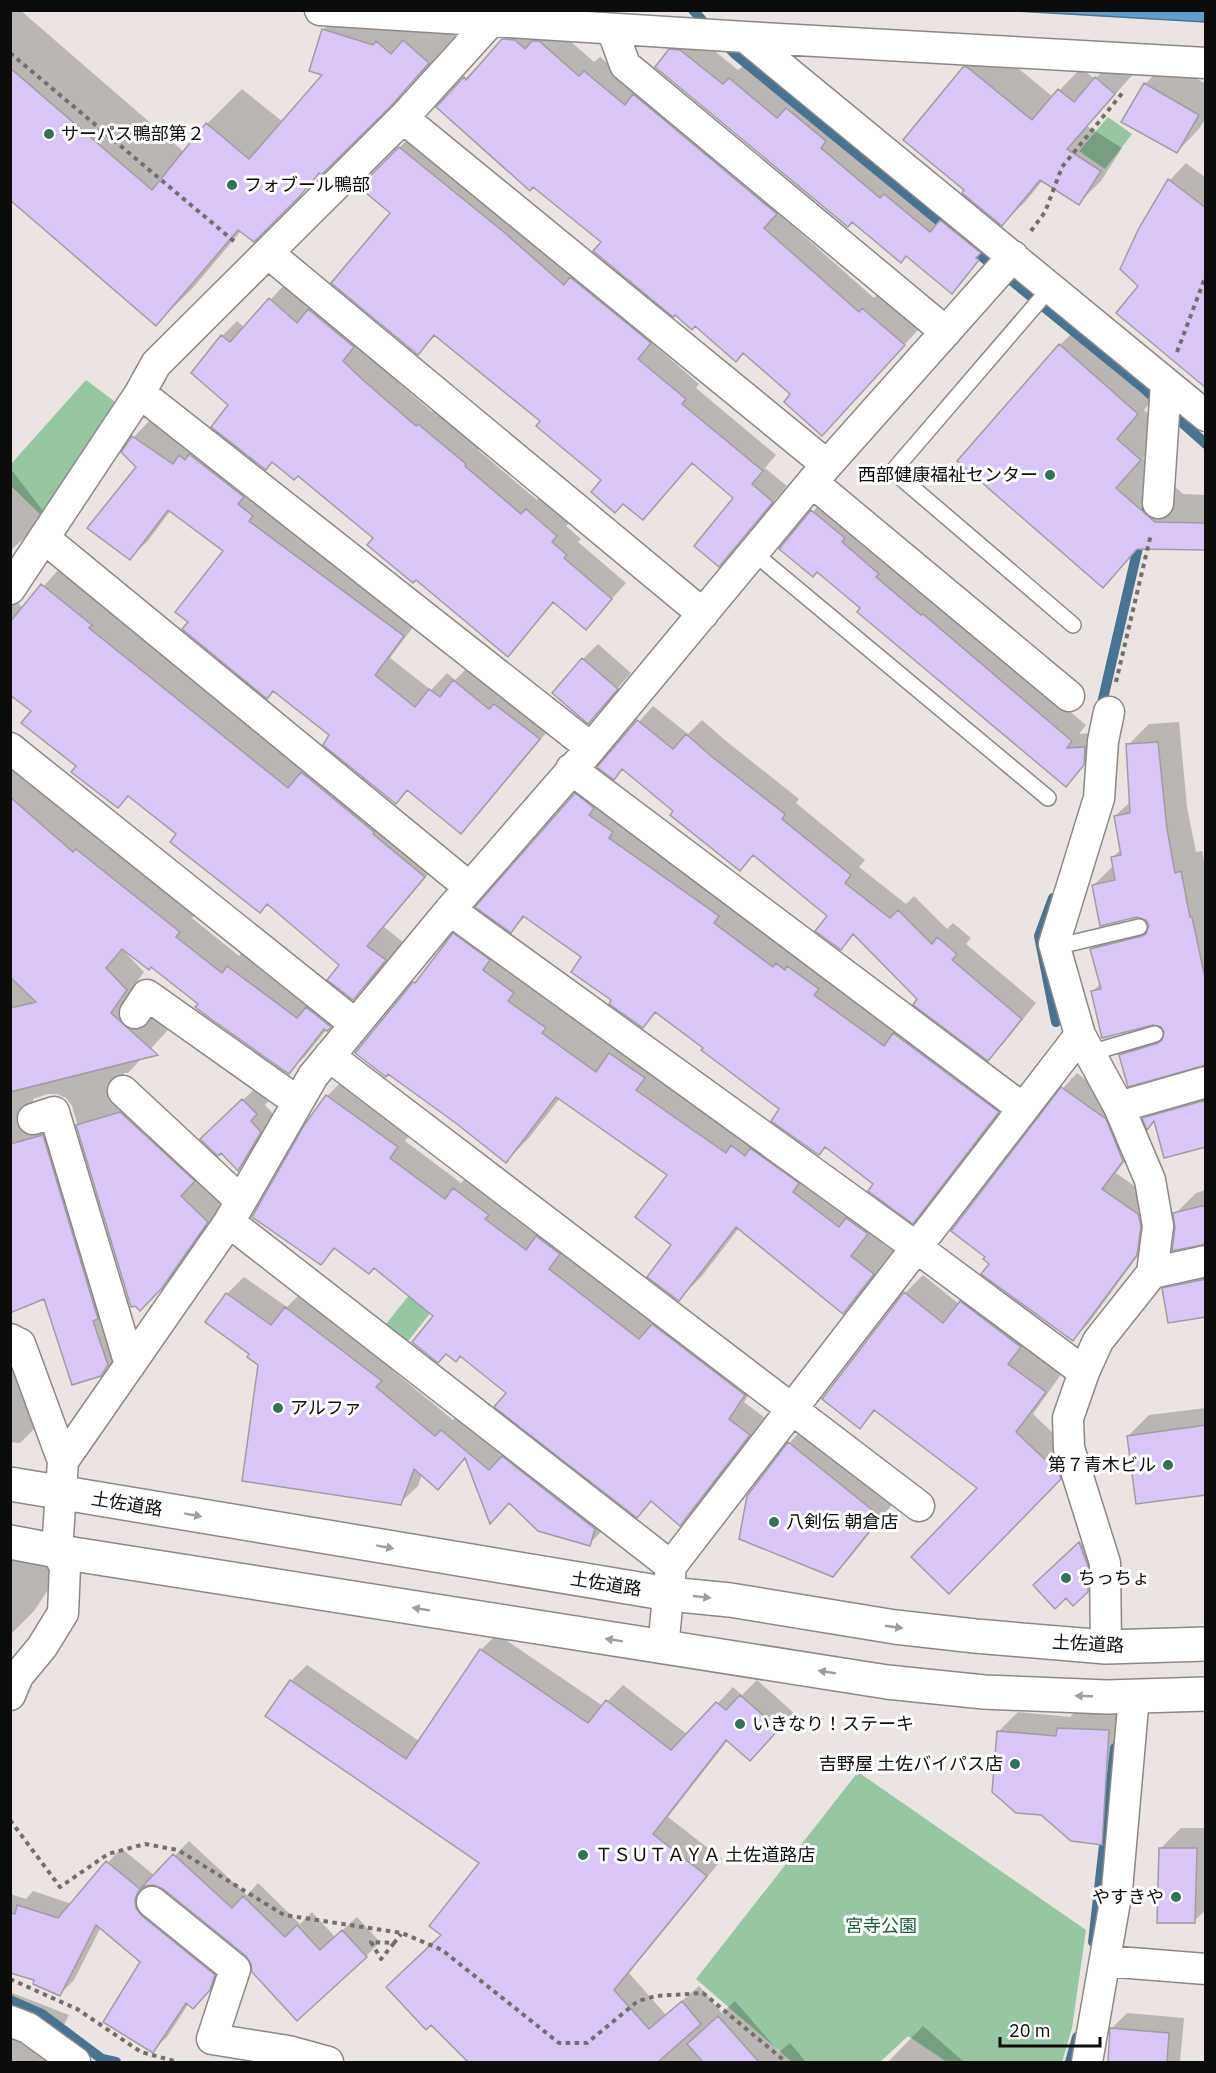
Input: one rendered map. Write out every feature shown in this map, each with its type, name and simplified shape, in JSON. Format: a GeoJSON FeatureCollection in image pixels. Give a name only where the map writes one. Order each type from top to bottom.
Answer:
{"type":"FeatureCollection","features":[{"type":"Feature","properties":{"kind":"highway","name":"土佐道路"},"geometry":{"type":"LineString","coordinates":[[10,1485],[670,1580],[730,1600],[895,1627],[1106,1647],[1206,1644]]}},
{"type":"Feature","properties":{"kind":"highway"},"geometry":{"type":"LineString","coordinates":[[10,1542],[886,1682],[984,1692],[1134,1696],[1206,1694]]}},
{"type":"Feature","properties":{"kind":"street"},"geometry":{"type":"LineString","coordinates":[[320,10],[1206,63]]}},
{"type":"Feature","properties":{"kind":"street"},"geometry":{"type":"LineString","coordinates":[[10,589],[140,393],[156,364],[403,118],[492,21]]}},
{"type":"Feature","properties":{"kind":"street"},"geometry":{"type":"LineString","coordinates":[[612,29],[625,65],[946,332]]}},
{"type":"Feature","properties":{"kind":"street"},"geometry":{"type":"LineString","coordinates":[[745,37],[1206,416]]}},
{"type":"Feature","properties":{"kind":"street"},"geometry":{"type":"LineString","coordinates":[[403,118],[819,473],[1069,696]]}},
{"type":"Feature","properties":{"kind":"street"},"geometry":{"type":"LineString","coordinates":[[63,1461],[235,1211],[313,1076],[469,887],[703,614],[819,473],[1013,256]]}},
{"type":"Feature","properties":{"kind":"street"},"geometry":{"type":"LineString","coordinates":[[263,258],[703,614]]}},
{"type":"Feature","properties":{"kind":"street"},"geometry":{"type":"LineString","coordinates":[[1158,503],[1166,384]]}},
{"type":"Feature","properties":{"kind":"street"},"geometry":{"type":"LineString","coordinates":[[140,393],[581,758],[1022,1108]]}},
{"type":"Feature","properties":{"kind":"street"},"geometry":{"type":"LineString","coordinates":[[44,538],[469,887]]}},
{"type":"Feature","properties":{"kind":"street"},"geometry":{"type":"LineString","coordinates":[[1106,1647],[1105,1563],[1069,1448],[1068,1418],[1077,1366],[1152,1273],[1158,1226],[1150,1180],[1119,1107],[1085,1044],[1054,944],[1099,798],[1103,741],[1109,712]]}},
{"type":"Feature","properties":{"kind":"street"},"geometry":{"type":"LineString","coordinates":[[10,748],[355,1024]]}},
{"type":"Feature","properties":{"kind":"street"},"geometry":{"type":"LineString","coordinates":[[450,910],[1077,1366]]}},
{"type":"Feature","properties":{"kind":"street"},"geometry":{"type":"LineString","coordinates":[[135,1013],[147,995],[298,1102]]}},
{"type":"Feature","properties":{"kind":"street"},"geometry":{"type":"LineString","coordinates":[[663,1648],[670,1580],[792,1408],[1022,1108],[1085,1044]]}},
{"type":"Feature","properties":{"kind":"street"},"geometry":{"type":"LineString","coordinates":[[329,1056],[919,1506]]}},
{"type":"Feature","properties":{"kind":"street"},"geometry":{"type":"LineString","coordinates":[[1119,1107],[1206,1082]]}},
{"type":"Feature","properties":{"kind":"street"},"geometry":{"type":"LineString","coordinates":[[123,1091],[235,1211],[670,1580]]}},
{"type":"Feature","properties":{"kind":"street"},"geometry":{"type":"LineString","coordinates":[[33,1119],[54,1112],[130,1365]]}},
{"type":"Feature","properties":{"kind":"street"},"geometry":{"type":"LineString","coordinates":[[1152,1273],[1206,1261]]}},
{"type":"Feature","properties":{"kind":"street"},"geometry":{"type":"LineString","coordinates":[[10,1339],[20,1344],[63,1461],[57,1551],[65,1567],[63,1613],[42,1647],[18,1676],[10,1695]]}},
{"type":"Feature","properties":{"kind":"street"},"geometry":{"type":"LineString","coordinates":[[1087,2062],[1117,1890],[1134,1696]]}},
{"type":"Feature","properties":{"kind":"street"},"geometry":{"type":"LineString","coordinates":[[152,1902],[235,1969],[212,2039],[284,2057],[328,2062]]}},
{"type":"Feature","properties":{"kind":"street"},"geometry":{"type":"LineString","coordinates":[[1106,1961],[1206,1969]]}},
{"type":"Feature","properties":{"kind":"street"},"geometry":{"type":"LineString","coordinates":[[10,2021],[28,2028],[75,2062]]}},
{"type":"Feature","properties":{"kind":"lane"},"geometry":{"type":"LineString","coordinates":[[1050,288],[893,471],[1073,625]]}},
{"type":"Feature","properties":{"kind":"lane"},"geometry":{"type":"LineString","coordinates":[[754,553],[1048,798]]}},
{"type":"Feature","properties":{"kind":"lane"},"geometry":{"type":"LineString","coordinates":[[1055,947],[1139,927]]}},
{"type":"Feature","properties":{"kind":"lane"},"geometry":{"type":"LineString","coordinates":[[1085,1044],[1155,1034]]}},
{"type":"Feature","properties":{"kind":"path"},"geometry":{"type":"LineString","coordinates":[[10,53],[263,258]]}},
{"type":"Feature","properties":{"kind":"path"},"geometry":{"type":"LineString","coordinates":[[1013,256],[1045,212],[1062,166],[1149,60]]}},
{"type":"Feature","properties":{"kind":"path"},"geometry":{"type":"LineString","coordinates":[[1166,384],[1206,275]]}},
{"type":"Feature","properties":{"kind":"path"},"geometry":{"type":"LineString","coordinates":[[1109,712],[1158,503]]}},
{"type":"Feature","properties":{"kind":"path"},"geometry":{"type":"LineString","coordinates":[[10,1820],[60,1887],[108,1854],[146,1844],[178,1850],[284,1915],[402,1933],[442,1950],[559,2043],[587,2043],[638,2001],[656,1996],[703,1994],[786,2062]]}},
{"type":"Feature","properties":{"kind":"path"},"geometry":{"type":"LineString","coordinates":[[394,1943],[371,1942],[381,1959],[394,1943],[402,1933]]}},
{"type":"Feature","properties":{"kind":"path"},"geometry":{"type":"LineString","coordinates":[[10,1979],[77,2009],[141,2052],[178,2062]]}},
{"type":"Feature","properties":{"kind":"green space"},"geometry":{"type":"Polygon","coordinates":[[[1108,117],[1132,134],[1105,169],[1079,151],[1108,117]]]}},
{"type":"Feature","properties":{"kind":"green space"},"geometry":{"type":"Polygon","coordinates":[[[86,380],[118,404],[43,517],[11,486],[11,464],[86,380]]]}},
{"type":"Feature","properties":{"kind":"green space"},"geometry":{"type":"Polygon","coordinates":[[[436,1261],[458,1278],[405,1345],[383,1328],[436,1261]]]}},
{"type":"Feature","properties":{"kind":"green space","name":"宮寺公園"},"geometry":{"type":"Polygon","coordinates":[[[858,1772],[1086,1930],[1072,2028],[1062,2062],[947,2062],[908,2036],[880,2062],[792,2062],[696,1979],[858,1772]]]}},
{"type":"Feature","properties":{"kind":"water"},"geometry":{"type":"Polygon","coordinates":[[[1016,11],[1205,11],[1205,22],[1016,11]]]}},
{"type":"Feature","properties":{"kind":"building"},"geometry":{"type":"Polygon","coordinates":[[[322,29],[373,45],[376,41],[391,54],[403,40],[429,63],[391,106],[321,175],[319,173],[300,196],[254,242],[238,230],[156,326],[10,200],[10,68],[152,190],[206,123],[249,159],[322,75],[309,71],[322,29]]]}},
{"type":"Feature","properties":{"kind":"building"},"geometry":{"type":"Polygon","coordinates":[[[502,39],[515,40],[525,49],[532,41],[539,41],[579,76],[584,71],[625,105],[633,94],[777,214],[764,228],[859,312],[862,308],[905,345],[822,436],[784,402],[790,394],[743,353],[736,362],[695,326],[692,330],[675,315],[673,317],[593,251],[601,242],[533,187],[530,191],[436,107],[464,77],[466,80],[502,39]]]}},
{"type":"Feature","properties":{"kind":"building"},"geometry":{"type":"Polygon","coordinates":[[[669,49],[680,50],[723,84],[729,78],[777,118],[786,108],[826,141],[821,148],[880,198],[884,194],[930,232],[940,220],[981,253],[976,258],[979,260],[952,294],[906,256],[901,263],[852,222],[848,227],[655,67],[669,49]]]}},
{"type":"Feature","properties":{"kind":"building"},"geometry":{"type":"Polygon","coordinates":[[[963,67],[967,67],[1032,120],[1058,89],[1074,102],[1095,77],[1115,94],[1067,149],[1101,171],[1079,205],[1040,180],[1002,226],[962,193],[964,190],[903,140],[963,67]]]}},
{"type":"Feature","properties":{"kind":"building"},"geometry":{"type":"Polygon","coordinates":[[[1144,83],[1199,115],[1177,153],[1121,122],[1144,83]]]}},
{"type":"Feature","properties":{"kind":"building"},"geometry":{"type":"Polygon","coordinates":[[[399,147],[505,233],[564,285],[570,277],[651,343],[638,359],[686,399],[682,404],[763,471],[752,484],[773,502],[719,567],[694,546],[733,498],[692,463],[643,520],[623,504],[615,513],[591,492],[601,480],[536,426],[540,421],[434,335],[418,355],[331,283],[390,213],[359,187],[399,147]]]}},
{"type":"Feature","properties":{"kind":"building"},"geometry":{"type":"Polygon","coordinates":[[[1168,179],[1206,208],[1206,388],[1116,313],[1138,286],[1120,269],[1139,228],[1168,179]]]}},
{"type":"Feature","properties":{"kind":"building"},"geometry":{"type":"Polygon","coordinates":[[[269,298],[297,323],[308,309],[354,347],[343,361],[363,380],[416,426],[418,424],[466,464],[465,466],[521,514],[526,509],[557,536],[552,542],[567,555],[564,558],[612,599],[586,630],[553,602],[508,657],[416,580],[413,583],[367,545],[373,538],[298,476],[294,480],[272,462],[266,470],[211,427],[228,405],[191,373],[221,335],[230,342],[269,298]]]}},
{"type":"Feature","properties":{"kind":"building","name":"西部健康福祉センター"},"geometry":{"type":"Polygon","coordinates":[[[1059,344],[1138,414],[1117,439],[1141,460],[1116,488],[1155,522],[1206,523],[1206,550],[1137,549],[1103,588],[957,461],[1059,344]]]}},
{"type":"Feature","properties":{"kind":"building"},"geometry":{"type":"Polygon","coordinates":[[[132,436],[173,464],[179,455],[185,460],[189,454],[244,497],[238,504],[253,516],[249,521],[404,636],[375,675],[415,707],[429,689],[440,697],[453,680],[489,709],[494,704],[540,739],[461,834],[407,790],[396,804],[323,745],[329,735],[273,691],[267,699],[182,629],[188,622],[175,612],[223,551],[168,510],[130,560],[87,528],[136,467],[121,452],[132,436]]]}},
{"type":"Feature","properties":{"kind":"building"},"geometry":{"type":"Polygon","coordinates":[[[811,510],[845,538],[842,542],[879,574],[876,577],[1072,741],[1067,748],[1085,747],[1084,765],[1066,787],[857,612],[860,608],[817,572],[813,577],[779,549],[811,510]]]}},
{"type":"Feature","properties":{"kind":"building"},"geometry":{"type":"Polygon","coordinates":[[[41,584],[92,625],[89,628],[288,788],[301,772],[425,877],[367,946],[386,960],[353,1000],[327,980],[339,965],[267,904],[260,913],[170,842],[176,834],[128,796],[118,808],[71,772],[76,766],[21,723],[31,711],[10,695],[10,622],[41,584]]]}},
{"type":"Feature","properties":{"kind":"building"},"geometry":{"type":"Polygon","coordinates":[[[582,658],[618,689],[588,724],[552,693],[582,658]]]}},
{"type":"Feature","properties":{"kind":"building"},"geometry":{"type":"Polygon","coordinates":[[[637,720],[673,749],[686,734],[785,814],[782,819],[851,875],[845,883],[890,918],[898,910],[932,944],[937,937],[957,954],[952,960],[1022,1019],[988,1061],[913,1005],[917,999],[853,934],[841,950],[815,931],[827,916],[753,855],[740,871],[670,815],[673,811],[622,769],[614,780],[597,767],[637,720]]]}},
{"type":"Feature","properties":{"kind":"building"},"geometry":{"type":"Polygon","coordinates":[[[1158,742],[1167,829],[1175,873],[1181,871],[1206,982],[1206,1065],[1128,1087],[1119,1055],[1158,1043],[1162,1040],[1164,1032],[1161,1027],[1153,1025],[1102,1038],[1091,991],[1101,989],[1090,949],[1142,936],[1146,934],[1149,925],[1146,920],[1137,917],[1100,926],[1092,885],[1115,880],[1111,857],[1121,855],[1114,816],[1130,813],[1126,744],[1158,742]]]}},
{"type":"Feature","properties":{"kind":"building"},"geometry":{"type":"Polygon","coordinates":[[[575,793],[594,808],[589,815],[613,832],[609,838],[719,916],[714,923],[773,967],[776,963],[785,970],[787,966],[819,989],[814,995],[884,1046],[893,1033],[999,1112],[913,1224],[868,1191],[873,1184],[825,1147],[819,1155],[771,1121],[779,1109],[655,1012],[643,1028],[609,1004],[611,1000],[571,972],[581,957],[523,916],[511,933],[475,907],[575,793]]]}},
{"type":"Feature","properties":{"kind":"building"},"geometry":{"type":"Polygon","coordinates":[[[10,797],[73,852],[76,849],[180,932],[176,937],[222,973],[227,966],[297,1018],[306,1007],[331,1027],[327,1031],[324,1029],[289,1074],[195,1007],[198,1004],[151,967],[149,970],[122,949],[106,968],[127,990],[111,1013],[158,1055],[10,1092],[10,1008],[36,1002],[10,977],[10,797]]]}},
{"type":"Feature","properties":{"kind":"building"},"geometry":{"type":"Polygon","coordinates":[[[453,933],[490,960],[483,970],[514,993],[508,1001],[546,1028],[542,1033],[596,1072],[609,1053],[645,1078],[636,1090],[687,1126],[726,1153],[731,1145],[745,1156],[750,1148],[799,1183],[793,1192],[839,1227],[846,1218],[868,1234],[851,1256],[874,1274],[843,1314],[736,1227],[679,1301],[647,1277],[671,1245],[635,1217],[667,1175],[556,1097],[506,1163],[457,1124],[388,1074],[386,1077],[355,1053],[413,982],[415,983],[453,933]]]}},
{"type":"Feature","properties":{"kind":"building"},"geometry":{"type":"Polygon","coordinates":[[[1061,1087],[1106,1119],[1123,1161],[1102,1189],[1138,1214],[1141,1226],[1137,1255],[1073,1341],[981,1274],[989,1264],[983,1259],[985,1257],[951,1231],[1061,1087]]]}},
{"type":"Feature","properties":{"kind":"building"},"geometry":{"type":"Polygon","coordinates":[[[326,1095],[398,1147],[390,1158],[445,1199],[453,1188],[489,1215],[485,1219],[526,1250],[536,1236],[560,1254],[549,1269],[639,1339],[652,1324],[745,1395],[729,1419],[750,1435],[680,1526],[651,1501],[637,1518],[494,1407],[506,1393],[460,1356],[456,1362],[446,1354],[438,1363],[412,1342],[433,1316],[374,1268],[369,1274],[334,1248],[321,1265],[252,1217],[305,1124],[326,1095]]]}},
{"type":"Feature","properties":{"kind":"building"},"geometry":{"type":"Polygon","coordinates":[[[242,1099],[257,1114],[251,1121],[261,1132],[238,1171],[221,1153],[218,1156],[200,1139],[242,1099]]]}},
{"type":"Feature","properties":{"kind":"building"},"geometry":{"type":"Polygon","coordinates":[[[1206,1100],[1206,1147],[1164,1158],[1154,1121],[1147,1130],[1142,1118],[1206,1100]]]}},
{"type":"Feature","properties":{"kind":"building"},"geometry":{"type":"Polygon","coordinates":[[[120,1112],[195,1181],[181,1196],[208,1222],[162,1288],[140,1311],[135,1306],[131,1307],[76,1125],[120,1112]]]}},
{"type":"Feature","properties":{"kind":"building"},"geometry":{"type":"Polygon","coordinates":[[[43,1135],[98,1319],[93,1321],[108,1365],[101,1376],[72,1385],[44,1299],[10,1313],[10,1144],[43,1135]]]}},
{"type":"Feature","properties":{"kind":"building"},"geometry":{"type":"Polygon","coordinates":[[[1206,1205],[1206,1244],[1172,1251],[1175,1228],[1173,1213],[1206,1205]]]}},
{"type":"Feature","properties":{"kind":"building"},"geometry":{"type":"Polygon","coordinates":[[[1206,1279],[1206,1317],[1168,1323],[1162,1288],[1206,1279]]]}},
{"type":"Feature","properties":{"kind":"building"},"geometry":{"type":"Polygon","coordinates":[[[904,1292],[943,1323],[960,1301],[1021,1347],[1008,1364],[1046,1392],[1016,1432],[1059,1473],[1061,1479],[949,1594],[911,1557],[977,1488],[874,1410],[860,1429],[822,1399],[904,1292]]]}},
{"type":"Feature","properties":{"kind":"building"},"geometry":{"type":"Polygon","coordinates":[[[226,1293],[271,1325],[285,1307],[382,1381],[376,1387],[435,1436],[441,1430],[489,1470],[502,1456],[595,1529],[590,1546],[538,1531],[509,1503],[490,1524],[465,1458],[438,1490],[414,1469],[401,1505],[242,1481],[258,1365],[247,1357],[249,1354],[205,1322],[226,1293]]]}},
{"type":"Feature","properties":{"kind":"building","name":"第７青木ビル"},"geometry":{"type":"Polygon","coordinates":[[[1206,1425],[1206,1495],[1136,1504],[1127,1436],[1206,1425]]]}},
{"type":"Feature","properties":{"kind":"building"},"geometry":{"type":"Polygon","coordinates":[[[788,1442],[881,1517],[833,1577],[739,1539],[747,1496],[788,1442]]]}},
{"type":"Feature","properties":{"kind":"building","name":"ちっちょ"},"geometry":{"type":"Polygon","coordinates":[[[1079,1542],[1088,1566],[1086,1572],[1088,1592],[1073,1606],[1066,1598],[1055,1609],[1033,1585],[1079,1542]]]}},
{"type":"Feature","properties":{"kind":"building"},"geometry":{"type":"Polygon","coordinates":[[[480,1649],[588,1723],[606,1700],[671,1750],[716,1702],[726,1710],[740,1695],[779,1729],[750,1761],[726,1740],[653,1834],[707,1876],[614,1990],[649,2029],[682,2001],[701,2024],[658,2062],[468,2062],[431,2025],[426,2030],[386,1987],[441,1935],[429,1926],[479,1863],[265,1716],[290,1680],[406,1759],[480,1649]]]}},
{"type":"Feature","properties":{"kind":"building"},"geometry":{"type":"Polygon","coordinates":[[[1057,1728],[1109,1730],[1102,1845],[1071,1841],[1041,1815],[1016,1813],[992,1792],[997,1731],[1056,1736],[1057,1728]]]}},
{"type":"Feature","properties":{"kind":"building","name":"やすきや"},"geometry":{"type":"Polygon","coordinates":[[[1159,1848],[1197,1848],[1195,1923],[1157,1923],[1159,1848]]]}},
{"type":"Feature","properties":{"kind":"building"},"geometry":{"type":"Polygon","coordinates":[[[173,1854],[232,1908],[243,1896],[285,1937],[297,1925],[320,1950],[342,1930],[367,1957],[297,2021],[252,1972],[251,1964],[246,1956],[163,1889],[154,1885],[145,1886],[138,1892],[135,1899],[136,1908],[141,1915],[215,1975],[210,1990],[193,2009],[186,2003],[153,2053],[103,2022],[140,1962],[96,1925],[60,1996],[33,1984],[34,1980],[10,1973],[10,1912],[15,1914],[17,1905],[58,1918],[106,1861],[140,1889],[173,1854]]]}},
{"type":"Feature","properties":{"kind":"building"},"geometry":{"type":"Polygon","coordinates":[[[718,2016],[759,2062],[703,2062],[687,2044],[718,2016]]]}},
{"type":"Feature","properties":{"kind":"building"},"geometry":{"type":"Polygon","coordinates":[[[1110,2028],[1169,2033],[1167,2062],[1108,2062],[1110,2028]]]}},
{"type":"Feature","properties":{"kind":"waterway"},"geometry":{"type":"LineString","coordinates":[[693,10],[709,28]]}},
{"type":"Feature","properties":{"kind":"waterway"},"geometry":{"type":"LineString","coordinates":[[722,41],[736,55],[950,230]]}},
{"type":"Feature","properties":{"kind":"waterway"},"geometry":{"type":"LineString","coordinates":[[969,246],[1141,386],[1206,444]]}},
{"type":"Feature","properties":{"kind":"waterway"},"geometry":{"type":"LineString","coordinates":[[1100,712],[1149,500]]}},
{"type":"Feature","properties":{"kind":"waterway"},"geometry":{"type":"LineString","coordinates":[[1053,898],[1039,936],[1056,1022]]}},
{"type":"Feature","properties":{"kind":"waterway"},"geometry":{"type":"LineString","coordinates":[[1093,1942],[1115,1748]]}},
{"type":"Feature","properties":{"kind":"waterway"},"geometry":{"type":"LineString","coordinates":[[10,2000],[42,2014],[102,2059],[116,2062]]}},
{"type":"Feature","properties":{"kind":"waterway"},"geometry":{"type":"LineString","coordinates":[[1070,2062],[1077,2037]]}},
{"type":"Feature","properties":{"kind":"place","name":"サーパス鴨部第２"},"geometry":{"type":"Point","coordinates":[49,134]}},
{"type":"Feature","properties":{"kind":"place","name":"フォブール鴨部"},"geometry":{"type":"Point","coordinates":[232,185]}},
{"type":"Feature","properties":{"kind":"place","name":"西部健康福祉センター"},"geometry":{"type":"Point","coordinates":[1050,475]}},
{"type":"Feature","properties":{"kind":"place","name":"アルファ"},"geometry":{"type":"Point","coordinates":[278,1408]}},
{"type":"Feature","properties":{"kind":"place","name":"第７青木ビル"},"geometry":{"type":"Point","coordinates":[1168,1465]}},
{"type":"Feature","properties":{"kind":"place","name":"八剣伝 朝倉店"},"geometry":{"type":"Point","coordinates":[774,1522]}},
{"type":"Feature","properties":{"kind":"place","name":"ちっちょ"},"geometry":{"type":"Point","coordinates":[1066,1578]}},
{"type":"Feature","properties":{"kind":"place","name":"いきなり！ステーキ"},"geometry":{"type":"Point","coordinates":[740,1724]}},
{"type":"Feature","properties":{"kind":"place","name":"吉野屋 土佐バイパス店"},"geometry":{"type":"Point","coordinates":[1015,1764]}},
{"type":"Feature","properties":{"kind":"place","name":"ＴＳＵＴＡＹＡ 土佐道路店"},"geometry":{"type":"Point","coordinates":[583,1855]}},
{"type":"Feature","properties":{"kind":"place","name":"やすきや"},"geometry":{"type":"Point","coordinates":[1176,1897]}}]}
